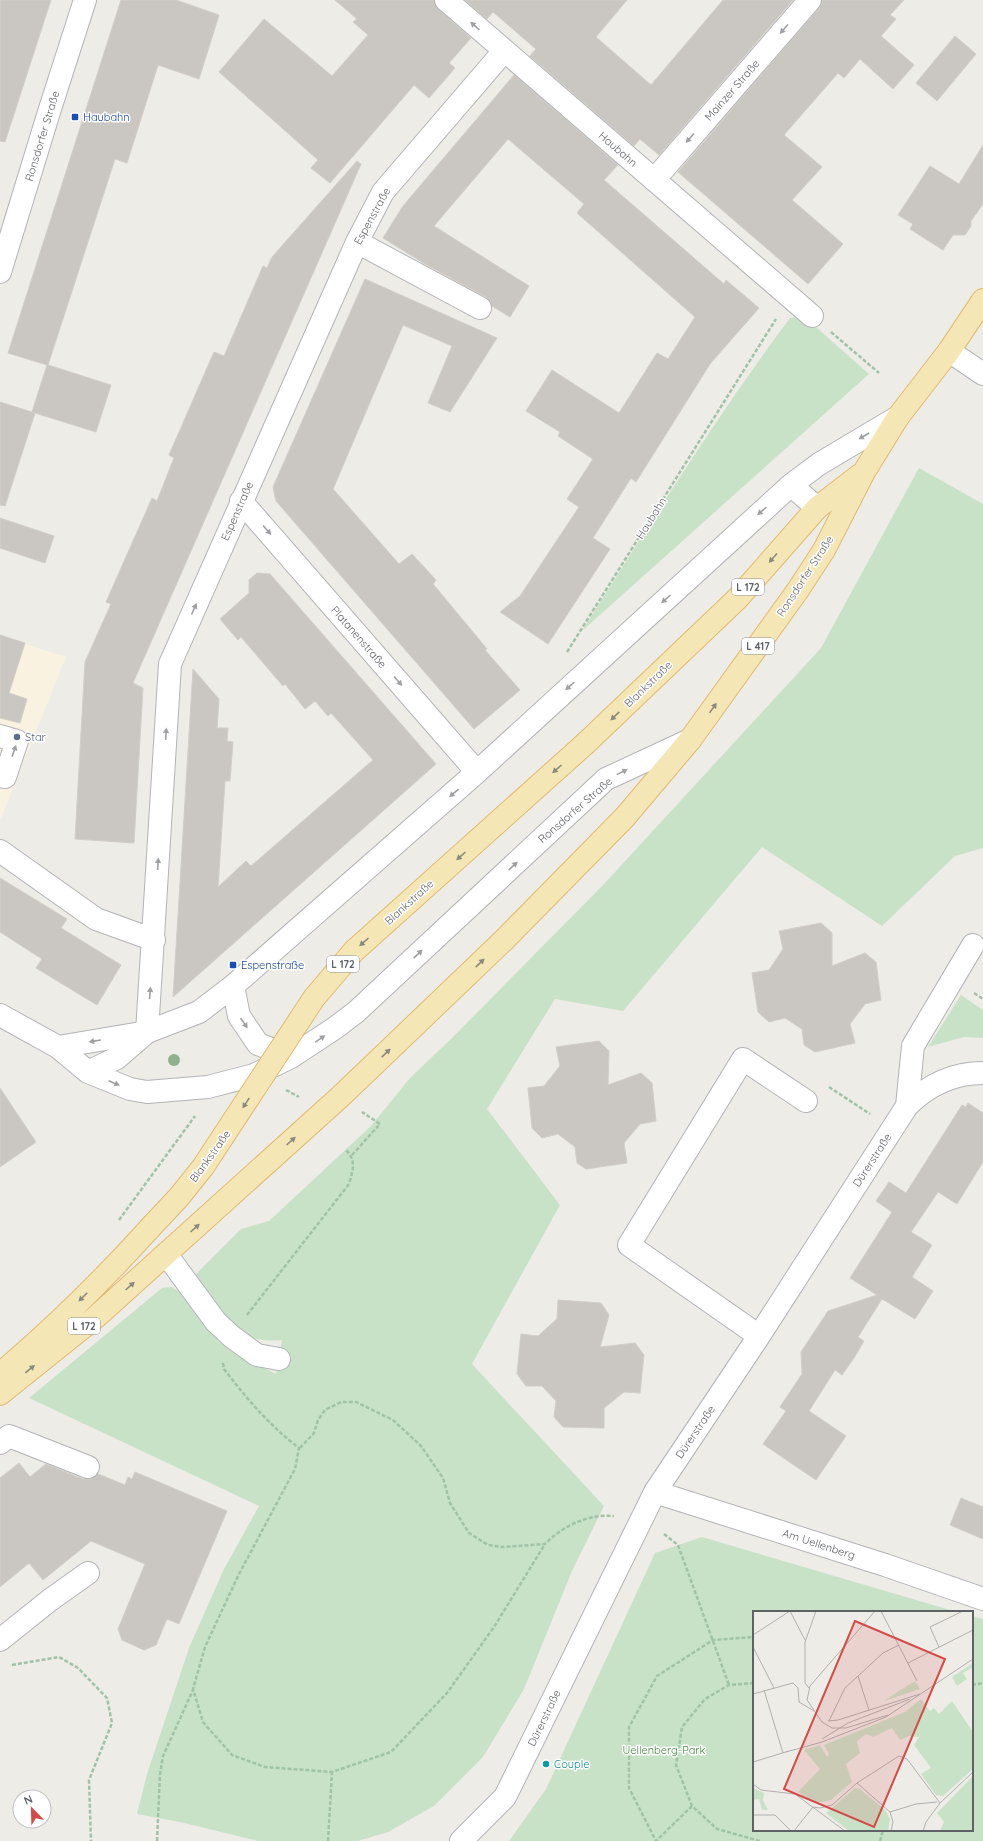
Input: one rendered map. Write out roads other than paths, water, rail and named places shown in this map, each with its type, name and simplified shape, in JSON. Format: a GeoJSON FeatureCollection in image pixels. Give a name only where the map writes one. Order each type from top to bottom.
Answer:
{"type":"FeatureCollection","features":[{"type":"Feature","properties":{"kind":"main road","name":"Ronsdorfer Straße"},"geometry":{"type":"LineString","coordinates":[[690,740],[798,590],[824,550],[864,472],[898,417],[949,351],[983,300]]}},
{"type":"Feature","properties":{"kind":"main road","name":"Blankstraße"},"geometry":{"type":"LineString","coordinates":[[0,1374],[41,1339],[125,1256],[179,1197],[203,1167],[314,998],[354,951],[586,743],[738,598],[817,508],[864,472]]}},
{"type":"Feature","properties":{"kind":"main road"},"geometry":{"type":"LineString","coordinates":[[817,508],[826,526],[824,550]]}},
{"type":"Feature","properties":{"kind":"main road","name":"L 172"},"geometry":{"type":"LineString","coordinates":[[0,1394],[96,1317],[341,1096],[504,940],[625,817],[690,740]]}},
{"type":"Feature","properties":{"kind":"street","name":"Ronsdorfer Straße"},"geometry":{"type":"LineString","coordinates":[[0,272],[49,112],[86,0]]}},
{"type":"Feature","properties":{"kind":"street","name":"Haubahn"},"geometry":{"type":"LineString","coordinates":[[446,0],[812,316]]}},
{"type":"Feature","properties":{"kind":"street","name":"Mainzer Straße"},"geometry":{"type":"LineString","coordinates":[[654,180],[810,0]]}},
{"type":"Feature","properties":{"kind":"street","name":"Espenstraße"},"geometry":{"type":"LineString","coordinates":[[147,1032],[154,940],[170,664],[241,501],[295,385],[357,242],[383,192],[504,51]]}},
{"type":"Feature","properties":{"kind":"street"},"geometry":{"type":"LineString","coordinates":[[357,242],[480,308]]}},
{"type":"Feature","properties":{"kind":"street"},"geometry":{"type":"LineString","coordinates":[[949,351],[983,374]]}},
{"type":"Feature","properties":{"kind":"street","name":"Ronsdorfer Straße"},"geometry":{"type":"LineString","coordinates":[[58,1047],[147,1032],[199,1012],[233,986],[477,772],[791,485],[819,464],[898,417]]}},
{"type":"Feature","properties":{"kind":"street"},"geometry":{"type":"LineString","coordinates":[[791,485],[817,508]]}},
{"type":"Feature","properties":{"kind":"street","name":"Platanenstraße"},"geometry":{"type":"LineString","coordinates":[[241,501],[477,772]]}},
{"type":"Feature","properties":{"kind":"street"},"geometry":{"type":"LineString","coordinates":[[0,736],[17,741],[2,776]]}},
{"type":"Feature","properties":{"kind":"street","name":"Ronsdorfer Straße"},"geometry":{"type":"LineString","coordinates":[[0,1015],[58,1047],[88,1072],[130,1089],[147,1092],[208,1087],[254,1075],[292,1057],[356,1012],[606,779],[690,740]]}},
{"type":"Feature","properties":{"kind":"street"},"geometry":{"type":"LineString","coordinates":[[0,851],[96,919],[154,940]]}},
{"type":"Feature","properties":{"kind":"street"},"geometry":{"type":"LineString","coordinates":[[907,1106],[913,1046],[973,945]]}},
{"type":"Feature","properties":{"kind":"street"},"geometry":{"type":"LineString","coordinates":[[233,986],[239,1016],[258,1044],[292,1057]]}},
{"type":"Feature","properties":{"kind":"street","name":"L 417"},"geometry":{"type":"LineString","coordinates":[[88,1072],[117,1058],[147,1032]]}},
{"type":"Feature","properties":{"kind":"street"},"geometry":{"type":"LineString","coordinates":[[759,1336],[629,1244],[654,1200],[743,1059],[806,1101]]}},
{"type":"Feature","properties":{"kind":"street","name":"Dürerstraße"},"geometry":{"type":"LineString","coordinates":[[461,1841],[504,1797],[655,1492],[759,1336],[907,1106],[920,1093],[933,1084],[957,1075],[983,1073]]}},
{"type":"Feature","properties":{"kind":"street"},"geometry":{"type":"LineString","coordinates":[[166,1254],[216,1322],[231,1336],[257,1355],[279,1359]]}},
{"type":"Feature","properties":{"kind":"street"},"geometry":{"type":"LineString","coordinates":[[0,1443],[9,1436],[88,1467]]}},
{"type":"Feature","properties":{"kind":"street","name":"Am Uellenberg"},"geometry":{"type":"LineString","coordinates":[[655,1492],[885,1565],[983,1599]]}},
{"type":"Feature","properties":{"kind":"street"},"geometry":{"type":"LineString","coordinates":[[0,1640],[50,1600],[88,1573]]}},
{"type":"Feature","properties":{"kind":"place","name":"Haubahn"},"geometry":{"type":"Point","coordinates":[75,117]}},
{"type":"Feature","properties":{"kind":"place","name":"Star"},"geometry":{"type":"Point","coordinates":[17,737]}},
{"type":"Feature","properties":{"kind":"place","name":"Espenstraße"},"geometry":{"type":"Point","coordinates":[233,965]}},
{"type":"Feature","properties":{"kind":"place","name":"Couple"},"geometry":{"type":"Point","coordinates":[546,1764]}},
{"type":"Feature","properties":{"kind":"park label","name":"Uellenberg-Park"},"geometry":{"type":"Point","coordinates":[664,1750]}}]}
